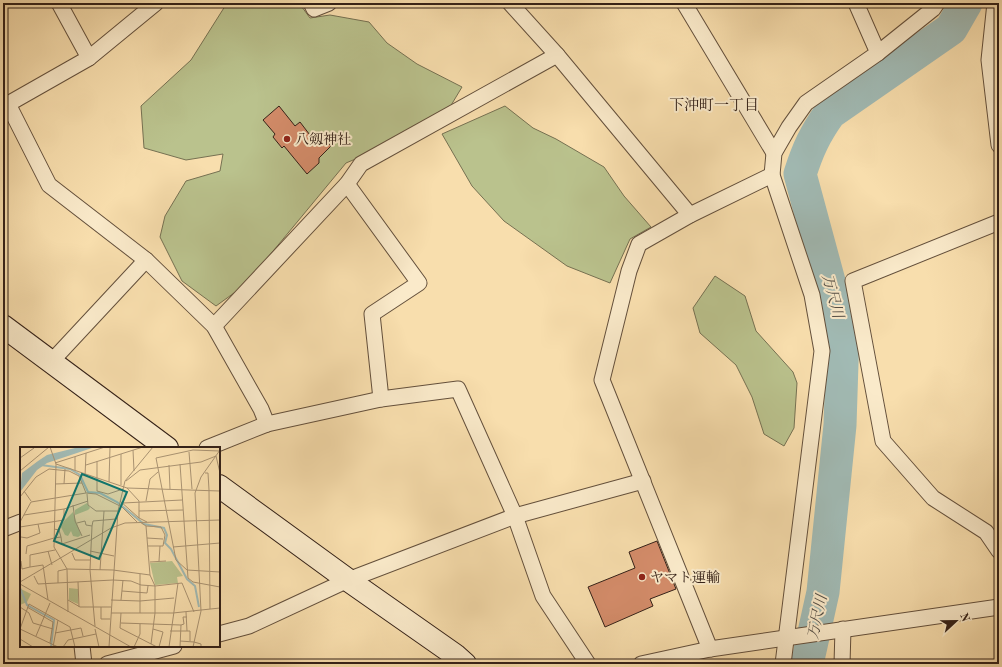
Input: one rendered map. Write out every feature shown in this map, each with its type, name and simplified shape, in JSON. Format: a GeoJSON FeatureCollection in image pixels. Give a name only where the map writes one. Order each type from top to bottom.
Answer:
{"type":"FeatureCollection","features":[{"type":"Feature","properties":{"kind":"street"},"geometry":{"type":"LineString","coordinates":[[59,3],[88,58]]}},
{"type":"Feature","properties":{"kind":"street"},"geometry":{"type":"LineString","coordinates":[[156,3],[88,58],[8,104],[49,185],[146,260],[214,326],[261,409],[267,424]]}},
{"type":"Feature","properties":{"kind":"street"},"geometry":{"type":"LineString","coordinates":[[311,3],[314,9],[329,3]]}},
{"type":"Feature","properties":{"kind":"street"},"geometry":{"type":"LineString","coordinates":[[510,3],[557,54],[690,215]]}},
{"type":"Feature","properties":{"kind":"street"},"geometry":{"type":"LineString","coordinates":[[684,3],[774,153]]}},
{"type":"Feature","properties":{"kind":"street"},"geometry":{"type":"LineString","coordinates":[[856,3],[878,53]]}},
{"type":"Feature","properties":{"kind":"street"},"geometry":{"type":"LineString","coordinates":[[783,664],[822,351],[812,295],[772,175],[774,153],[789,127],[806,104],[878,53],[933,8],[937,3]]}},
{"type":"Feature","properties":{"kind":"street"},"geometry":{"type":"LineString","coordinates":[[995,3],[994,59],[999,145]]}},
{"type":"Feature","properties":{"kind":"street"},"geometry":{"type":"LineString","coordinates":[[214,326],[347,184],[361,164],[557,54]]}},
{"type":"Feature","properties":{"kind":"street"},"geometry":{"type":"LineString","coordinates":[[710,649],[602,380],[629,271],[639,244],[690,215],[772,175]]}},
{"type":"Feature","properties":{"kind":"street"},"geometry":{"type":"LineString","coordinates":[[347,184],[419,284],[372,314],[381,399]]}},
{"type":"Feature","properties":{"kind":"street"},"geometry":{"type":"LineString","coordinates":[[999,222],[853,281],[883,441],[933,498],[986,532],[999,550]]}},
{"type":"Feature","properties":{"kind":"street"},"geometry":{"type":"LineString","coordinates":[[51,362],[146,260]]}},
{"type":"Feature","properties":{"kind":"street"},"geometry":{"type":"LineString","coordinates":[[3,326],[166,447]]}},
{"type":"Feature","properties":{"kind":"street"},"geometry":{"type":"LineString","coordinates":[[210,447],[267,424],[381,399],[458,390],[515,516],[543,596],[588,664]]}},
{"type":"Feature","properties":{"kind":"street"},"geometry":{"type":"LineString","coordinates":[[220,634],[249,626],[348,580],[515,516],[643,481]]}},
{"type":"Feature","properties":{"kind":"street"},"geometry":{"type":"LineString","coordinates":[[220,487],[465,664]]}},
{"type":"Feature","properties":{"kind":"street"},"geometry":{"type":"LineString","coordinates":[[3,529],[20,522]]}},
{"type":"Feature","properties":{"kind":"street"},"geometry":{"type":"LineString","coordinates":[[641,664],[710,649],[999,607]]}},
{"type":"Feature","properties":{"kind":"street"},"geometry":{"type":"LineString","coordinates":[[842,664],[843,629]]}},
{"type":"Feature","properties":{"kind":"street"},"geometry":{"type":"LineString","coordinates":[[82,647],[84,664]]}},
{"type":"Feature","properties":{"kind":"street"},"geometry":{"type":"LineString","coordinates":[[106,664],[170,647]]}},
{"type":"Feature","properties":{"kind":"green space"},"geometry":{"type":"Polygon","coordinates":[[[227,3],[299,3],[310,18],[330,15],[369,22],[387,43],[417,64],[462,87],[450,107],[372,152],[346,163],[245,285],[216,306],[182,281],[160,237],[165,216],[186,181],[220,171],[223,154],[186,160],[144,148],[141,106],[191,60],[227,3]]]}},
{"type":"Feature","properties":{"kind":"green space"},"geometry":{"type":"Polygon","coordinates":[[[505,106],[533,128],[556,139],[604,167],[624,196],[651,227],[630,239],[610,283],[567,266],[504,221],[472,186],[442,134],[505,106]]]}},
{"type":"Feature","properties":{"kind":"green space"},"geometry":{"type":"Polygon","coordinates":[[[715,276],[745,296],[756,331],[793,372],[797,383],[794,428],[784,446],[764,434],[752,397],[736,365],[700,333],[693,308],[715,276]]]}},
{"type":"Feature","properties":{"kind":"building","name":"八剱神社"},"geometry":{"type":"Polygon","coordinates":[[[279,106],[295,126],[300,122],[313,139],[320,132],[331,146],[319,158],[319,163],[307,174],[284,146],[282,148],[273,137],[275,134],[263,120],[279,106]]]}},
{"type":"Feature","properties":{"kind":"building","name":"ヤマト運輸"},"geometry":{"type":"Polygon","coordinates":[[[657,541],[676,589],[650,599],[653,606],[605,627],[588,587],[635,568],[629,552],[657,541]]]}},
{"type":"Feature","properties":{"kind":"waterway","name":"万尺川"},"geometry":{"type":"LineString","coordinates":[[807,664],[823,592],[840,425],[843,333],[800,174],[812,142],[830,113],[951,29],[966,3]]}},
{"type":"Feature","properties":{"kind":"place","name":"八剱神社"},"geometry":{"type":"Point","coordinates":[287,139]}},
{"type":"Feature","properties":{"kind":"place","name":"ヤマト運輸"},"geometry":{"type":"Point","coordinates":[642,577]}},
{"type":"Feature","properties":{"kind":"district","name":"下沖町一丁目"},"geometry":{"type":"Point","coordinates":[714,105]}}]}
